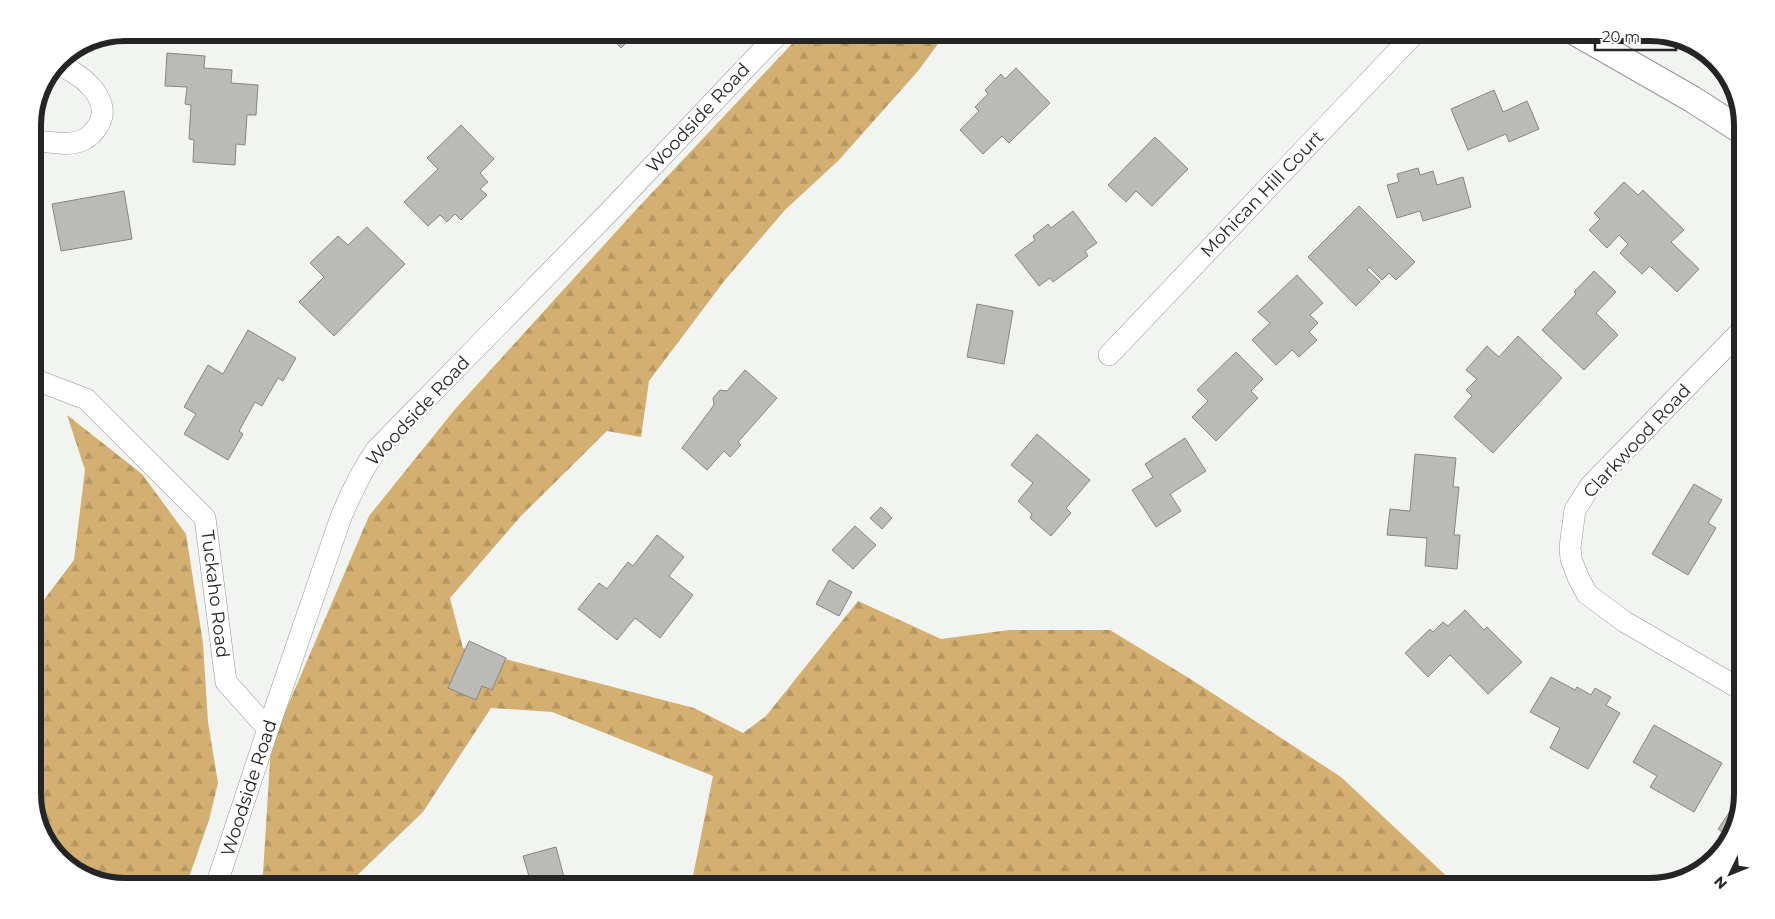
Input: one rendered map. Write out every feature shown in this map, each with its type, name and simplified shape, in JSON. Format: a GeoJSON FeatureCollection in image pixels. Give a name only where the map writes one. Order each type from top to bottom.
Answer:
{"type":"FeatureCollection","features":[{"type":"Feature","properties":{"kind":"street","name":"Woodside Road"},"geometry":{"type":"LineString","coordinates":[[219,878],[341,517],[352,489],[363,469],[376,450],[610,212],[772,41]]}},
{"type":"Feature","properties":{"kind":"street","name":"Mohican Hill Court"},"geometry":{"type":"LineString","coordinates":[[1109,355],[1407,41]]}},
{"type":"Feature","properties":{"kind":"street"},"geometry":{"type":"LineString","coordinates":[[1591,41],[1692,99],[1734,126]]}},
{"type":"Feature","properties":{"kind":"street"},"geometry":{"type":"LineString","coordinates":[[41,141],[74,143],[85,140],[95,131],[101,121],[103,109],[98,96],[88,84],[64,68]]}},
{"type":"Feature","properties":{"kind":"street","name":"Clarkwood Road"},"geometry":{"type":"LineString","coordinates":[[1734,338],[1591,485],[1575,510],[1570,547],[1573,565],[1587,594],[1625,622],[1734,685]]}},
{"type":"Feature","properties":{"kind":"street","name":"Tuckaho Road"},"geometry":{"type":"LineString","coordinates":[[41,382],[86,399],[205,518],[226,682],[268,728]]}},
{"type":"Feature","properties":{"kind":"green space"},"geometry":{"type":"Polygon","coordinates":[[[795,41],[940,41],[918,71],[839,160],[785,210],[725,280],[649,381],[641,437],[607,431],[521,516],[450,598],[463,648],[694,708],[743,733],[766,716],[858,601],[941,639],[1009,630],[1110,630],[1192,680],[1341,777],[1448,878],[693,878],[713,776],[552,712],[491,708],[423,812],[354,878],[260,878],[263,874],[271,745],[369,516],[456,408],[634,212],[795,41]]]}},
{"type":"Feature","properties":{"kind":"green space"},"geometry":{"type":"Polygon","coordinates":[[[67,415],[142,474],[186,534],[203,643],[208,722],[218,783],[209,820],[189,878],[125,878],[103,875],[88,869],[78,864],[55,841],[43,810],[41,800],[41,604],[74,560],[85,470],[67,415]]]}},
{"type":"Feature","properties":{"kind":"building"},"geometry":{"type":"Polygon","coordinates":[[[614,41],[628,41],[621,48],[614,41]]]}},
{"type":"Feature","properties":{"kind":"building"},"geometry":{"type":"Polygon","coordinates":[[[167,53],[205,56],[204,68],[232,70],[231,83],[258,85],[256,115],[247,115],[245,145],[236,144],[235,165],[193,162],[194,140],[189,139],[191,105],[185,104],[187,87],[165,86],[167,53]]]}},
{"type":"Feature","properties":{"kind":"building"},"geometry":{"type":"Polygon","coordinates":[[[1016,68],[1050,103],[1009,143],[1002,136],[983,154],[960,130],[979,111],[975,107],[988,94],[985,90],[1001,74],[1005,79],[1016,68]]]}},
{"type":"Feature","properties":{"kind":"building"},"geometry":{"type":"Polygon","coordinates":[[[1494,90],[1503,112],[1527,101],[1539,129],[1509,142],[1506,134],[1468,150],[1451,109],[1494,90]]]}},
{"type":"Feature","properties":{"kind":"building"},"geometry":{"type":"Polygon","coordinates":[[[461,125],[494,159],[480,173],[488,182],[480,189],[487,195],[461,220],[455,214],[447,222],[440,215],[428,226],[404,202],[438,169],[427,158],[461,125]]]}},
{"type":"Feature","properties":{"kind":"building"},"geometry":{"type":"Polygon","coordinates":[[[1155,137],[1188,169],[1152,206],[1136,191],[1126,202],[1108,185],[1155,137]]]}},
{"type":"Feature","properties":{"kind":"building"},"geometry":{"type":"Polygon","coordinates":[[[1418,168],[1420,175],[1433,171],[1437,185],[1463,177],[1471,207],[1423,221],[1420,211],[1397,218],[1387,185],[1399,182],[1397,174],[1418,168]]]}},
{"type":"Feature","properties":{"kind":"building"},"geometry":{"type":"Polygon","coordinates":[[[1624,182],[1638,195],[1643,190],[1684,230],[1671,242],[1699,269],[1677,292],[1650,266],[1642,274],[1620,253],[1628,244],[1619,235],[1607,248],[1589,230],[1600,219],[1594,213],[1624,182]]]}},
{"type":"Feature","properties":{"kind":"building"},"geometry":{"type":"Polygon","coordinates":[[[124,191],[132,239],[61,251],[52,204],[124,191]]]}},
{"type":"Feature","properties":{"kind":"building"},"geometry":{"type":"Polygon","coordinates":[[[1359,206],[1415,262],[1396,280],[1389,273],[1382,280],[1369,267],[1367,270],[1380,282],[1356,306],[1308,257],[1359,206]]]}},
{"type":"Feature","properties":{"kind":"building"},"geometry":{"type":"Polygon","coordinates":[[[1073,211],[1097,243],[1085,251],[1088,256],[1053,282],[1050,278],[1039,286],[1015,255],[1035,240],[1033,236],[1048,224],[1051,228],[1073,211]]]}},
{"type":"Feature","properties":{"kind":"building"},"geometry":{"type":"Polygon","coordinates":[[[367,227],[405,264],[334,336],[299,302],[324,277],[310,263],[338,236],[348,245],[367,227]]]}},
{"type":"Feature","properties":{"kind":"building"},"geometry":{"type":"Polygon","coordinates":[[[1594,271],[1616,292],[1596,313],[1618,335],[1584,370],[1542,330],[1576,294],[1574,292],[1594,271]]]}},
{"type":"Feature","properties":{"kind":"building"},"geometry":{"type":"Polygon","coordinates":[[[1297,275],[1323,303],[1310,315],[1318,323],[1309,332],[1317,340],[1299,357],[1292,350],[1276,365],[1252,340],[1270,323],[1258,312],[1297,275]]]}},
{"type":"Feature","properties":{"kind":"building"},"geometry":{"type":"Polygon","coordinates":[[[977,304],[1013,311],[1004,364],[967,357],[977,304]]]}},
{"type":"Feature","properties":{"kind":"building"},"geometry":{"type":"Polygon","coordinates":[[[248,330],[296,358],[283,381],[278,378],[262,406],[255,402],[239,431],[243,434],[228,460],[184,434],[196,414],[184,407],[208,365],[223,374],[248,330]]]}},
{"type":"Feature","properties":{"kind":"building"},"geometry":{"type":"Polygon","coordinates":[[[1518,336],[1562,378],[1493,453],[1454,417],[1472,396],[1466,390],[1477,379],[1466,370],[1487,346],[1499,357],[1518,336]]]}},
{"type":"Feature","properties":{"kind":"building"},"geometry":{"type":"Polygon","coordinates":[[[1236,352],[1263,379],[1251,391],[1258,398],[1216,441],[1192,417],[1208,401],[1197,390],[1236,352]]]}},
{"type":"Feature","properties":{"kind":"building"},"geometry":{"type":"Polygon","coordinates":[[[745,370],[777,398],[738,442],[741,445],[730,457],[724,451],[707,470],[682,448],[714,405],[713,398],[720,390],[727,391],[745,370]]]}},
{"type":"Feature","properties":{"kind":"building"},"geometry":{"type":"Polygon","coordinates":[[[1037,434],[1090,480],[1066,508],[1071,513],[1051,536],[1030,518],[1032,514],[1018,501],[1033,483],[1011,465],[1037,434]]]}},
{"type":"Feature","properties":{"kind":"building"},"geometry":{"type":"Polygon","coordinates":[[[1185,438],[1206,471],[1170,494],[1181,511],[1156,527],[1132,490],[1153,477],[1145,464],[1185,438]]]}},
{"type":"Feature","properties":{"kind":"building"},"geometry":{"type":"Polygon","coordinates":[[[1415,454],[1456,458],[1453,487],[1459,487],[1454,535],[1460,535],[1457,569],[1425,566],[1427,538],[1387,535],[1390,509],[1410,511],[1415,454]]]}},
{"type":"Feature","properties":{"kind":"building"},"geometry":{"type":"Polygon","coordinates":[[[1694,484],[1722,500],[1708,523],[1716,528],[1688,575],[1652,554],[1694,484]]]}},
{"type":"Feature","properties":{"kind":"building"},"geometry":{"type":"Polygon","coordinates":[[[881,507],[892,518],[882,529],[870,518],[881,507]]]}},
{"type":"Feature","properties":{"kind":"building"},"geometry":{"type":"Polygon","coordinates":[[[855,526],[876,545],[853,569],[832,550],[855,526]]]}},
{"type":"Feature","properties":{"kind":"building"},"geometry":{"type":"Polygon","coordinates":[[[657,535],[684,557],[669,576],[693,595],[660,638],[635,618],[617,640],[578,609],[599,583],[607,589],[628,562],[633,566],[657,535]]]}},
{"type":"Feature","properties":{"kind":"building"},"geometry":{"type":"Polygon","coordinates":[[[829,580],[852,592],[839,616],[816,604],[829,580]]]}},
{"type":"Feature","properties":{"kind":"building"},"geometry":{"type":"Polygon","coordinates":[[[1465,610],[1484,630],[1487,627],[1522,662],[1488,694],[1450,655],[1428,677],[1405,653],[1430,629],[1433,632],[1443,622],[1448,626],[1465,610]]]}},
{"type":"Feature","properties":{"kind":"building"},"geometry":{"type":"Polygon","coordinates":[[[469,641],[506,658],[492,690],[482,686],[476,700],[448,688],[469,641]]]}},
{"type":"Feature","properties":{"kind":"building"},"geometry":{"type":"Polygon","coordinates":[[[1551,677],[1575,690],[1577,687],[1591,695],[1595,688],[1611,697],[1606,705],[1620,713],[1588,769],[1550,748],[1560,728],[1530,712],[1551,677]]]}},
{"type":"Feature","properties":{"kind":"building"},"geometry":{"type":"Polygon","coordinates":[[[1654,725],[1722,763],[1694,812],[1650,787],[1657,776],[1633,762],[1654,725]]]}},
{"type":"Feature","properties":{"kind":"building"},"geometry":{"type":"Polygon","coordinates":[[[1732,808],[1724,833],[1718,829],[1732,808]]]}},
{"type":"Feature","properties":{"kind":"building"},"geometry":{"type":"Polygon","coordinates":[[[556,847],[564,878],[530,878],[523,856],[556,847]]]}}]}
